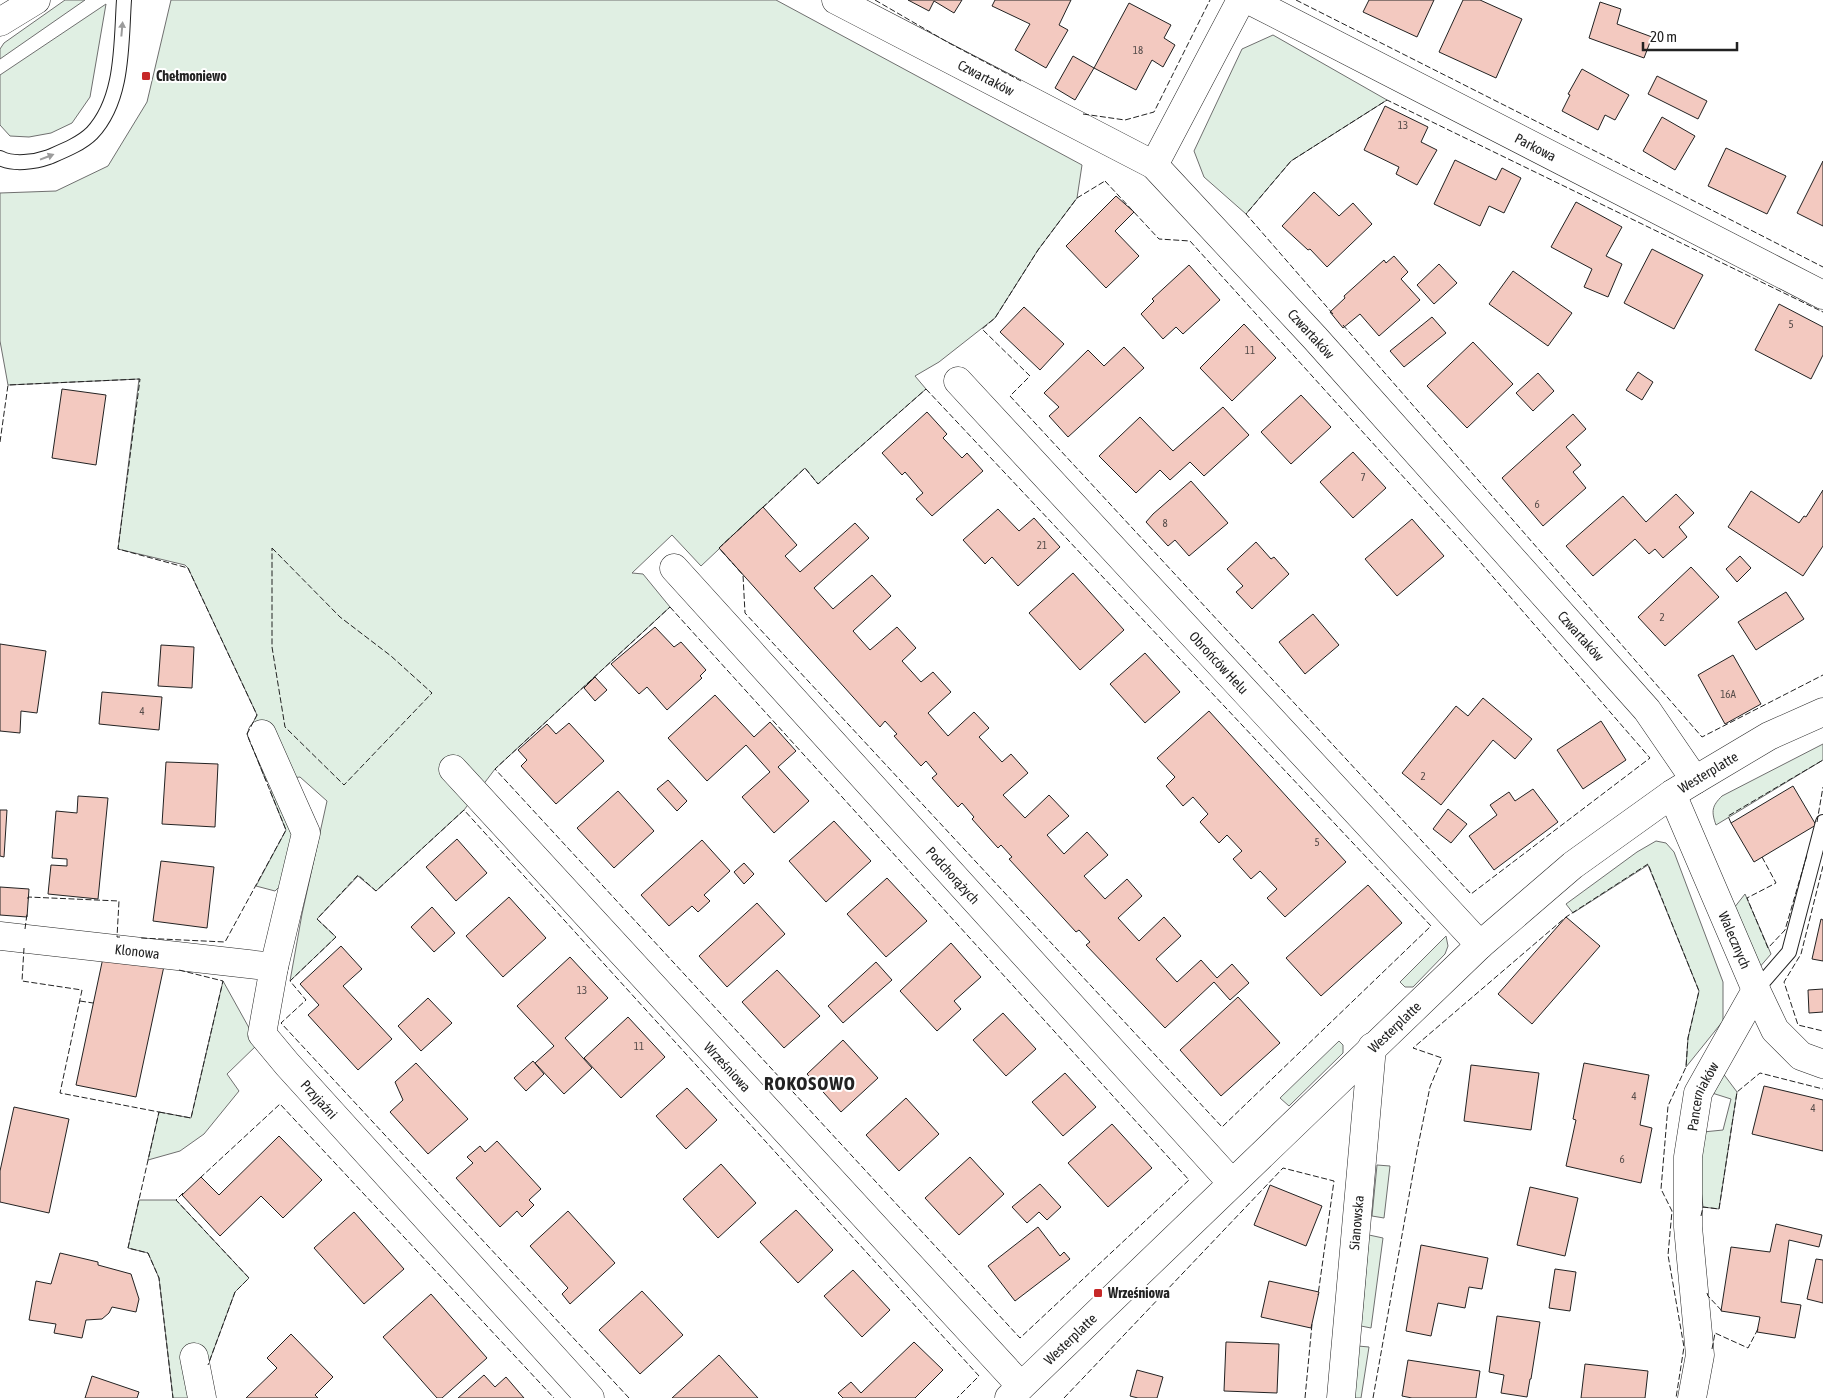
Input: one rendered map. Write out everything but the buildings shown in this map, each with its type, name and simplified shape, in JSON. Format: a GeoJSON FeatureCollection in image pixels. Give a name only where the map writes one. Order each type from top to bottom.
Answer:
{"type":"FeatureCollection","features":[{"type":"Feature","properties":{"kind":"street"},"geometry":{"type":"LineString","coordinates":[[0,22],[36,0]]}},
{"type":"Feature","properties":{"kind":"street","name":"Czwartaków"},"geometry":{"type":"LineString","coordinates":[[836,0],[1154,165],[1315,338],[1647,710],[1683,787]]}},
{"type":"Feature","properties":{"kind":"street"},"geometry":{"type":"LineString","coordinates":[[1154,165],[1242,0]]}},
{"type":"Feature","properties":{"kind":"street","name":"Parkowa"},"geometry":{"type":"LineString","coordinates":[[1249,0],[1823,296]]}},
{"type":"Feature","properties":{"kind":"street","name":"Obrońców Helu"},"geometry":{"type":"LineString","coordinates":[[958,380],[1480,945]]}},
{"type":"Feature","properties":{"kind":"street","name":"Podchorążych"},"geometry":{"type":"LineString","coordinates":[[674,568],[1232,1183]]}},
{"type":"Feature","properties":{"kind":"street","name":"Westerplatte"},"geometry":{"type":"LineString","coordinates":[[1015,1392],[1480,945],[1573,865],[1683,787],[1769,736],[1823,712]]}},
{"type":"Feature","properties":{"kind":"street","name":"Przyjaźni"},"geometry":{"type":"LineString","coordinates":[[262,734],[306,833],[274,967],[262,1034],[287,1064],[590,1398]]}},
{"type":"Feature","properties":{"kind":"street","name":"Wrześniowa"},"geometry":{"type":"LineString","coordinates":[[453,769],[1015,1392]]}},
{"type":"Feature","properties":{"kind":"street","name":"Walecznych"},"geometry":{"type":"LineString","coordinates":[[1683,787],[1756,990],[1775,1030],[1801,1056],[1823,1064]]}},
{"type":"Feature","properties":{"kind":"street","name":"Klonowa"},"geometry":{"type":"LineString","coordinates":[[0,936],[274,967]]}},
{"type":"Feature","properties":{"kind":"street","name":"Pancerniaków"},"geometry":{"type":"LineString","coordinates":[[1692,1398],[1700,1355],[1688,1228],[1689,1148],[1698,1093],[1756,990]]}},
{"type":"Feature","properties":{"kind":"street","name":"Sianowska"},"geometry":{"type":"LineString","coordinates":[[1340,1398],[1372,1047]]}},
{"type":"Feature","properties":{"kind":"street"},"geometry":{"type":"LineString","coordinates":[[194,1357],[202,1398]]}},
{"type":"Feature","properties":{"kind":"lane"},"geometry":{"type":"LineString","coordinates":[[0,158],[6,161],[38,161],[68,149],[92,133],[108,110],[117,83],[124,0]]}},
{"type":"Feature","properties":{"kind":"lane","name":"Pancerniaków"},"geometry":{"type":"LineString","coordinates":[[1756,990],[1789,952],[1823,822]]}},
{"type":"Feature","properties":{"kind":"green space"},"geometry":{"type":"Polygon","coordinates":[[[65,0],[85,0],[0,59],[0,49],[4,43],[65,0]]]}},
{"type":"Feature","properties":{"kind":"green space"},"geometry":{"type":"Polygon","coordinates":[[[171,0],[776,0],[1082,165],[1077,198],[1038,250],[995,318],[939,362],[915,376],[926,389],[818,484],[805,468],[701,566],[672,535],[632,573],[643,574],[670,607],[495,769],[464,810],[376,891],[358,876],[317,919],[336,937],[290,981],[302,914],[327,801],[300,777],[266,781],[247,734],[257,715],[188,568],[185,565],[118,549],[139,379],[8,385],[0,341],[0,193],[56,191],[108,166],[147,102],[171,0]]]}},
{"type":"Feature","properties":{"kind":"green space"},"geometry":{"type":"Polygon","coordinates":[[[106,4],[90,97],[72,123],[51,133],[29,137],[10,136],[0,125],[0,75],[106,4]]]}},
{"type":"Feature","properties":{"kind":"green space"},"geometry":{"type":"Polygon","coordinates":[[[1273,35],[1387,100],[1291,161],[1246,214],[1204,177],[1194,151],[1242,49],[1273,35]]]}},
{"type":"Feature","properties":{"kind":"green space"},"geometry":{"type":"Polygon","coordinates":[[[1823,744],[1823,760],[1716,825],[1713,809],[1722,796],[1823,744]]]}},
{"type":"Feature","properties":{"kind":"green space"},"geometry":{"type":"Polygon","coordinates":[[[270,791],[288,792],[295,839],[284,882],[275,891],[256,886],[286,830],[270,791]]]}},
{"type":"Feature","properties":{"kind":"green space"},"geometry":{"type":"Polygon","coordinates":[[[1656,841],[1666,843],[1674,852],[1723,982],[1723,1021],[1686,1067],[1688,1038],[1699,991],[1648,865],[1573,913],[1566,904],[1637,852],[1656,841]]]}},
{"type":"Feature","properties":{"kind":"green space"},"geometry":{"type":"Polygon","coordinates":[[[1745,894],[1771,954],[1758,969],[1734,908],[1745,894]]]}},
{"type":"Feature","properties":{"kind":"green space"},"geometry":{"type":"Polygon","coordinates":[[[1446,936],[1448,946],[1445,954],[1413,987],[1405,987],[1400,982],[1446,936]]]}},
{"type":"Feature","properties":{"kind":"green space"},"geometry":{"type":"Polygon","coordinates":[[[223,981],[258,1044],[227,1074],[239,1091],[204,1134],[180,1151],[148,1160],[159,1112],[191,1118],[223,981]]]}},
{"type":"Feature","properties":{"kind":"green space"},"geometry":{"type":"Polygon","coordinates":[[[1339,1041],[1343,1045],[1343,1053],[1289,1106],[1280,1098],[1339,1041]]]}},
{"type":"Feature","properties":{"kind":"green space"},"geometry":{"type":"Polygon","coordinates":[[[1722,1072],[1737,1092],[1719,1209],[1703,1207],[1699,1172],[1703,1132],[1723,1130],[1731,1099],[1712,1093],[1722,1072]]]}},
{"type":"Feature","properties":{"kind":"green space"},"geometry":{"type":"Polygon","coordinates":[[[1377,1165],[1390,1166],[1384,1218],[1372,1216],[1377,1165]]]}},
{"type":"Feature","properties":{"kind":"green space"},"geometry":{"type":"Polygon","coordinates":[[[139,1200],[176,1200],[249,1278],[235,1292],[201,1384],[212,1398],[173,1398],[159,1278],[148,1253],[128,1248],[139,1200]]]}},
{"type":"Feature","properties":{"kind":"green space"},"geometry":{"type":"Polygon","coordinates":[[[1369,1235],[1383,1238],[1371,1328],[1361,1326],[1369,1235]]]}},
{"type":"Feature","properties":{"kind":"green space"},"geometry":{"type":"Polygon","coordinates":[[[1358,1346],[1369,1347],[1361,1398],[1352,1398],[1358,1346]]]}},
{"type":"Feature","properties":{"kind":"fence"},"geometry":{"type":"LineString","coordinates":[[875,0],[949,43],[1021,81]]}},
{"type":"Feature","properties":{"kind":"fence"},"geometry":{"type":"LineString","coordinates":[[1083,114],[1125,120],[1154,112],[1210,0]]}},
{"type":"Feature","properties":{"kind":"fence"},"geometry":{"type":"LineString","coordinates":[[1296,0],[1823,267]]}},
{"type":"Feature","properties":{"kind":"fence"},"geometry":{"type":"LineString","coordinates":[[1333,314],[1246,214],[1291,161],[1387,100],[1823,312]]}},
{"type":"Feature","properties":{"kind":"fence"},"geometry":{"type":"LineString","coordinates":[[1105,181],[1159,239],[1190,241],[1474,555],[1650,758],[1471,894],[1010,396],[1030,376],[982,329],[995,318],[1038,250],[1077,198],[1105,181]]}},
{"type":"Feature","properties":{"kind":"fence"},"geometry":{"type":"LineString","coordinates":[[1343,325],[1702,737],[1823,675]]}},
{"type":"Feature","properties":{"kind":"fence"},"geometry":{"type":"LineString","coordinates":[[0,442],[8,385],[140,379],[118,549],[188,568],[257,715],[247,734],[286,830],[225,942],[140,938]]}},
{"type":"Feature","properties":{"kind":"fence"},"geometry":{"type":"LineString","coordinates":[[926,389],[1431,926],[1222,1127],[745,613],[743,575],[719,548],[805,468],[818,484],[926,389]]}},
{"type":"Feature","properties":{"kind":"fence"},"geometry":{"type":"LineString","coordinates":[[272,548],[340,617],[391,656],[432,693],[344,785],[285,727],[272,647],[272,548]]}},
{"type":"Feature","properties":{"kind":"fence"},"geometry":{"type":"LineString","coordinates":[[670,607],[1189,1180],[1020,1338],[495,769],[670,607]]}},
{"type":"Feature","properties":{"kind":"fence"},"geometry":{"type":"LineString","coordinates":[[1731,823],[1728,816],[1823,760]]}},
{"type":"Feature","properties":{"kind":"fence"},"geometry":{"type":"LineString","coordinates":[[1817,822],[1823,787]]}},
{"type":"Feature","properties":{"kind":"fence"},"geometry":{"type":"LineString","coordinates":[[629,1398],[281,1023],[306,1000],[290,981],[336,937],[317,919],[358,875],[376,891],[464,810],[979,1376],[957,1398]]}},
{"type":"Feature","properties":{"kind":"fence"},"geometry":{"type":"LineString","coordinates":[[1762,857],[1776,883],[1747,898],[1768,948],[1785,930],[1807,855]]}},
{"type":"Feature","properties":{"kind":"fence"},"geometry":{"type":"LineString","coordinates":[[1373,1398],[1417,1151],[1430,1087],[1442,1058],[1413,1048],[1566,917],[1648,864],[1699,991],[1688,1038],[1686,1067],[1668,1106],[1661,1189],[1672,1211],[1668,1255],[1684,1347],[1676,1398]]}},
{"type":"Feature","properties":{"kind":"fence"},"geometry":{"type":"LineString","coordinates":[[1823,866],[1801,954],[1784,982],[1798,1025],[1823,1031]]}},
{"type":"Feature","properties":{"kind":"fence"},"geometry":{"type":"LineString","coordinates":[[28,899],[28,897],[119,901],[117,937],[120,937]]}},
{"type":"Feature","properties":{"kind":"fence"},"geometry":{"type":"LineString","coordinates":[[25,929],[27,914]]}},
{"type":"Feature","properties":{"kind":"fence"},"geometry":{"type":"LineString","coordinates":[[24,948],[22,981],[82,990],[60,1093],[159,1112],[128,1248],[148,1253],[159,1278],[173,1398]]}},
{"type":"Feature","properties":{"kind":"fence"},"geometry":{"type":"LineString","coordinates":[[159,1112],[191,1118],[223,981],[179,970]]}},
{"type":"Feature","properties":{"kind":"fence"},"geometry":{"type":"LineString","coordinates":[[80,1001],[93,1003]]}},
{"type":"Feature","properties":{"kind":"fence"},"geometry":{"type":"LineString","coordinates":[[1701,1216],[1703,1207],[1719,1209],[1737,1092],[1760,1073],[1823,1089]]}},
{"type":"Feature","properties":{"kind":"fence"},"geometry":{"type":"LineString","coordinates":[[200,1178],[280,1104],[554,1398]]}},
{"type":"Feature","properties":{"kind":"fence"},"geometry":{"type":"LineString","coordinates":[[1064,1398],[1283,1168],[1334,1181],[1318,1295]]}},
{"type":"Feature","properties":{"kind":"fence"},"geometry":{"type":"LineString","coordinates":[[183,1193],[176,1200],[249,1278],[235,1292],[208,1365]]}},
{"type":"Feature","properties":{"kind":"fence"},"geometry":{"type":"LineString","coordinates":[[1707,1293],[1723,1312]]}},
{"type":"Feature","properties":{"kind":"fence"},"geometry":{"type":"LineString","coordinates":[[1305,1398],[1312,1324]]}},
{"type":"Feature","properties":{"kind":"fence"},"geometry":{"type":"LineString","coordinates":[[1712,1349],[1715,1333],[1748,1348],[1758,1329]]}},
{"type":"Feature","properties":{"kind":"place","name":"Chełmoniewo"},"geometry":{"type":"Point","coordinates":[146,76]}},
{"type":"Feature","properties":{"kind":"place","name":"Wrześniowa"},"geometry":{"type":"Point","coordinates":[1098,1293]}},
{"type":"Feature","properties":{"kind":"district","name":"ROKOSOWO"},"geometry":{"type":"Point","coordinates":[810,1083]}}]}
